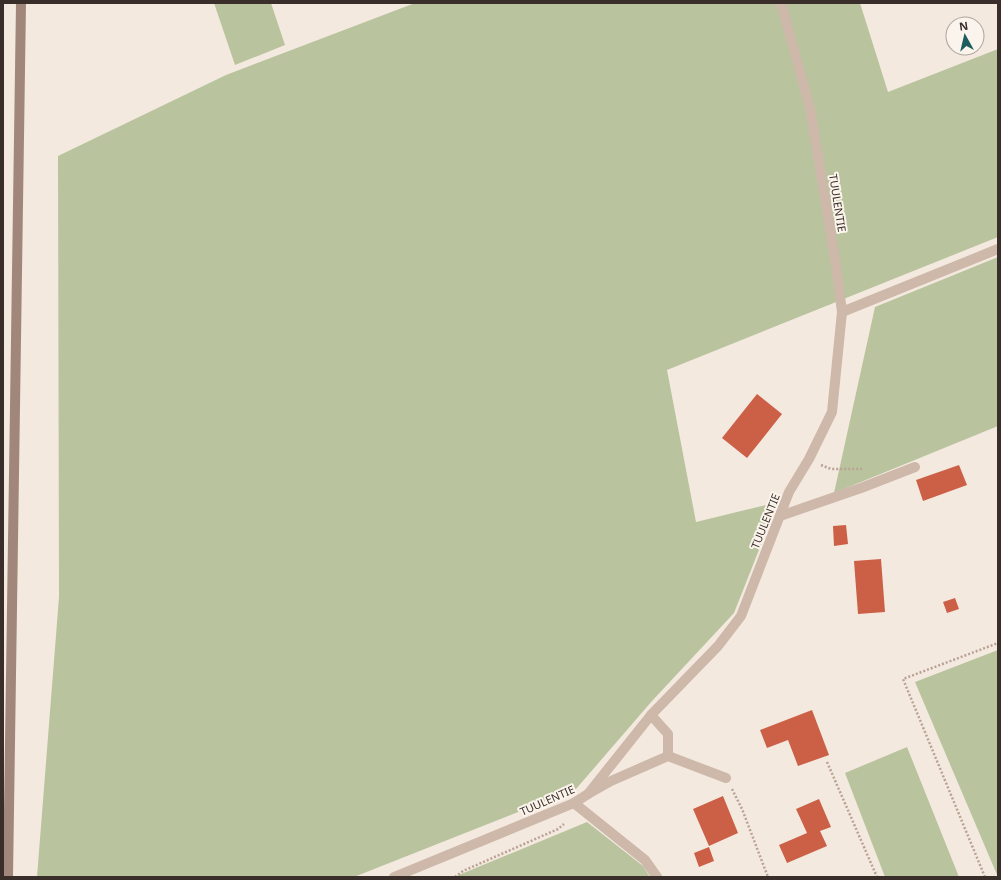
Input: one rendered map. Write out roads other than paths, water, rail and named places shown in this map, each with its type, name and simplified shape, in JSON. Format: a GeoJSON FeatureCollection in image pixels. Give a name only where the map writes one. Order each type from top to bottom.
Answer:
{"type":"FeatureCollection","features":[{"type":"Feature","properties":{"kind":"main road"},"geometry":{"type":"LineString","coordinates":[[8,877],[20,3]]}},
{"type":"Feature","properties":{"kind":"street","name":"TUULENTIE"},"geometry":{"type":"LineString","coordinates":[[394,877],[574,803],[588,794],[651,715],[718,646],[741,616],[789,492],[810,459],[832,412],[842,312],[836,265],[810,108],[781,3]]}},
{"type":"Feature","properties":{"kind":"street"},"geometry":{"type":"LineString","coordinates":[[842,312],[998,249]]}},
{"type":"Feature","properties":{"kind":"street"},"geometry":{"type":"LineString","coordinates":[[780,516],[861,488],[915,467]]}},
{"type":"Feature","properties":{"kind":"street"},"geometry":{"type":"LineString","coordinates":[[651,715],[668,734],[668,756]]}},
{"type":"Feature","properties":{"kind":"street"},"geometry":{"type":"LineString","coordinates":[[588,794],[611,781],[668,756],[726,778]]}},
{"type":"Feature","properties":{"kind":"street"},"geometry":{"type":"LineString","coordinates":[[574,803],[645,860],[657,877]]}}]}
